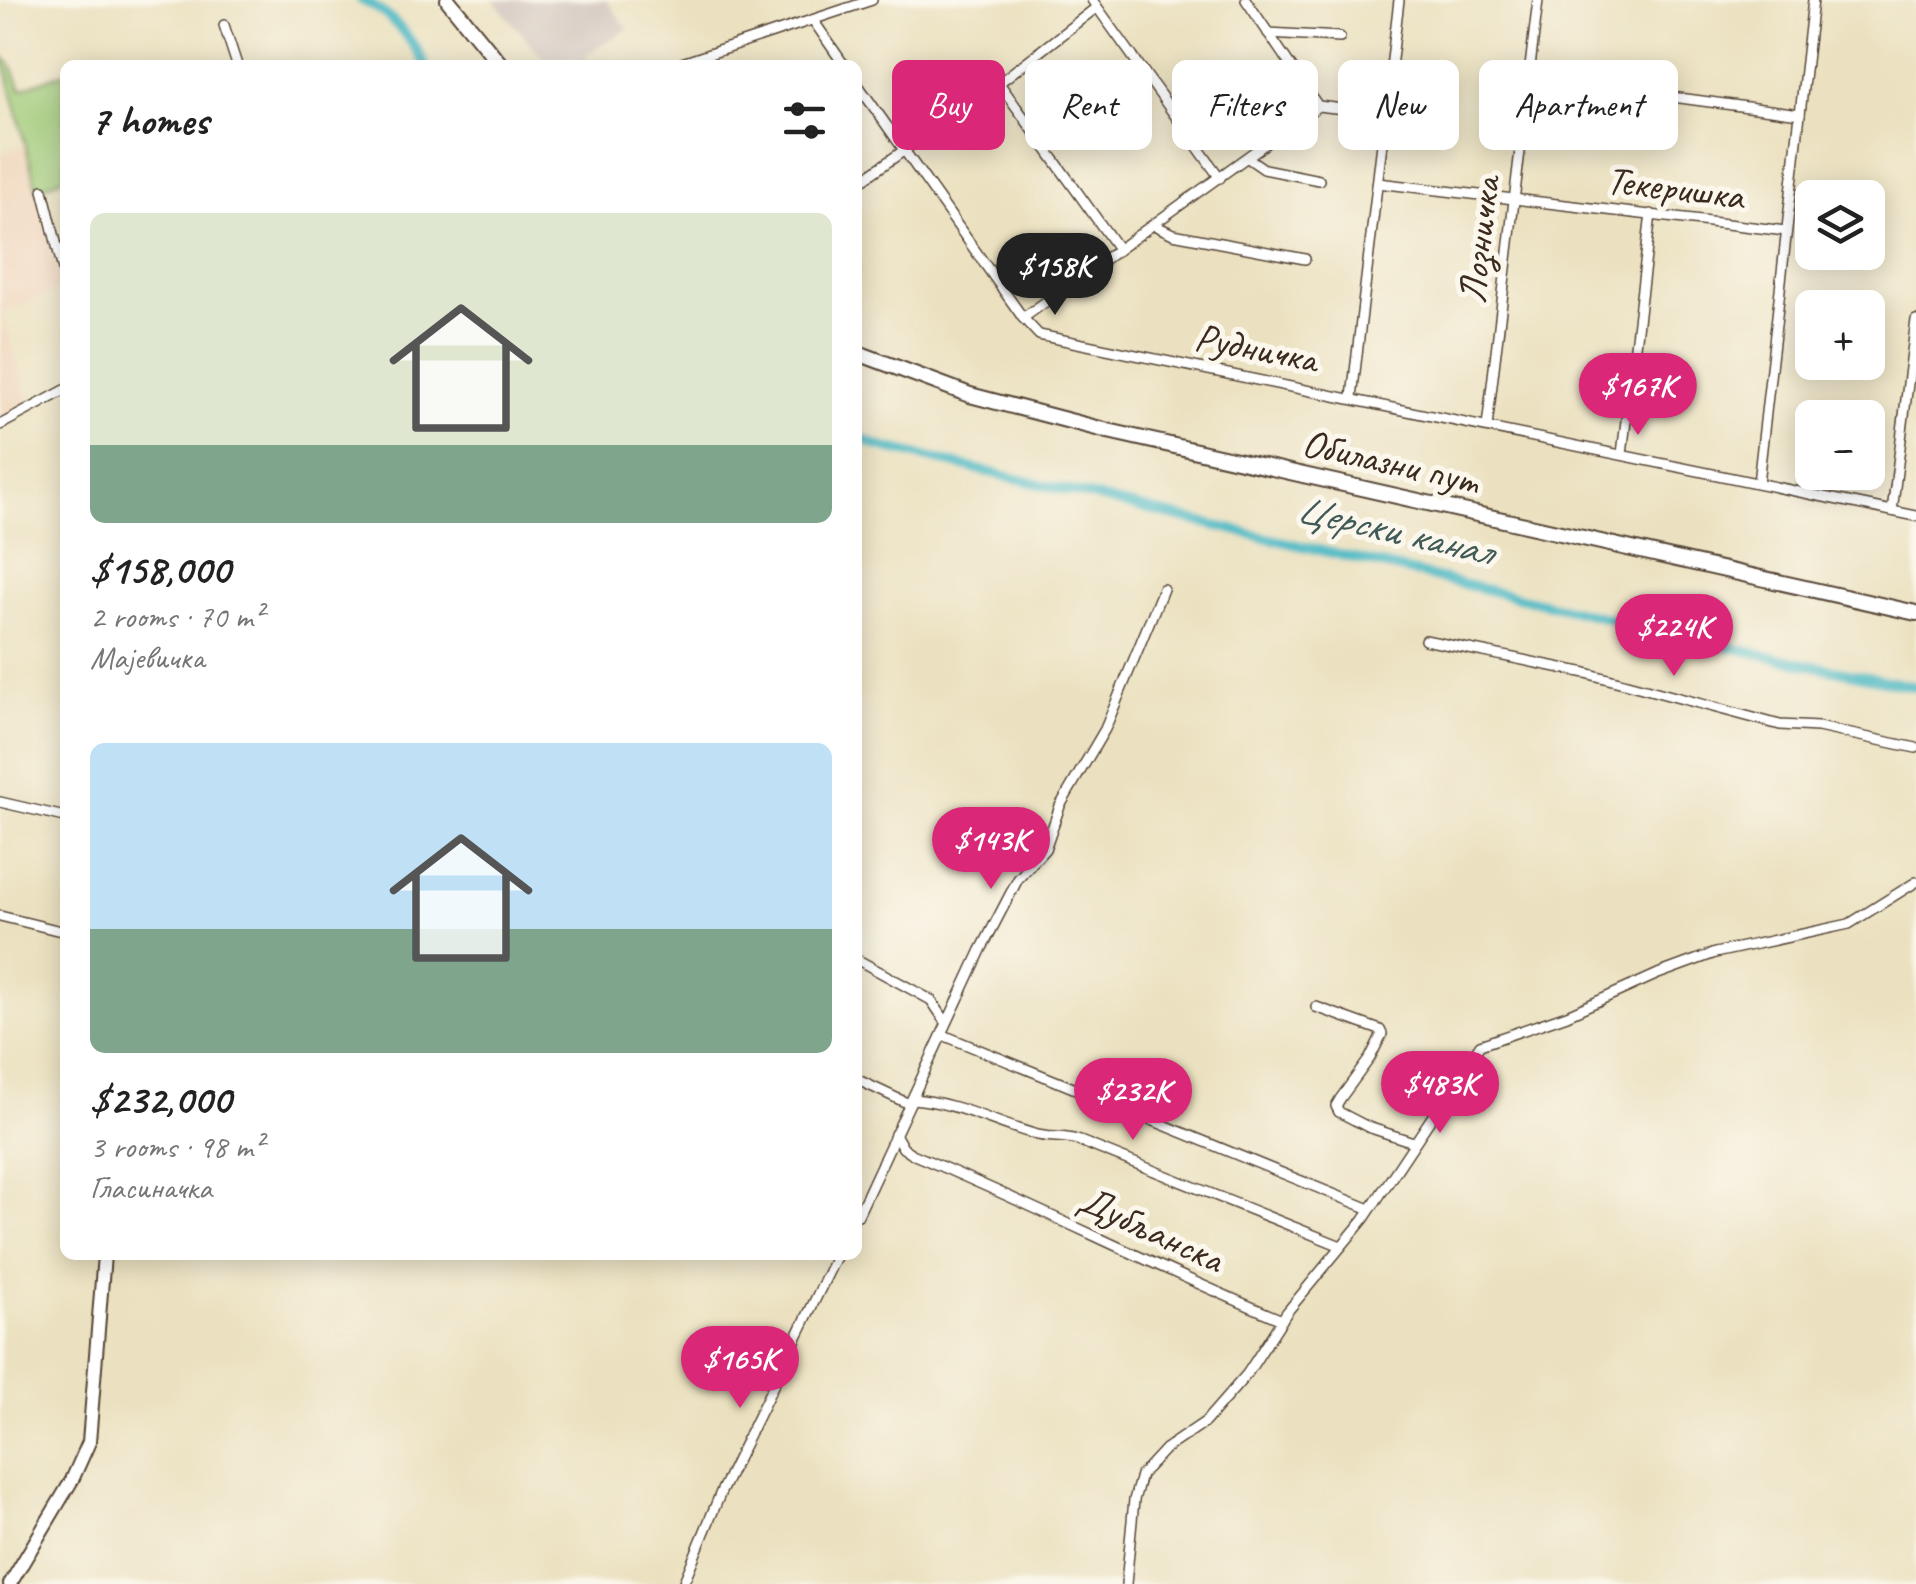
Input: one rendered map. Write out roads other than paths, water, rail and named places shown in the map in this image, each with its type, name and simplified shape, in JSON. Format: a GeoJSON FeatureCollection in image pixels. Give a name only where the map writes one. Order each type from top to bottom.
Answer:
{"type":"FeatureCollection","features":[{"type":"Feature","properties":{"kind":"main road"},"geometry":{"type":"LineString","coordinates":[[448,0],[496,60]]}},
{"type":"Feature","properties":{"kind":"main road","name":"Обилазни пут"},"geometry":{"type":"LineString","coordinates":[[862,354],[970,395],[1094,428],[1916,613]]}},
{"type":"Feature","properties":{"kind":"street"},"geometry":{"type":"LineString","coordinates":[[691,60],[872,0]]}},
{"type":"Feature","properties":{"kind":"street"},"geometry":{"type":"LineString","coordinates":[[1246,0],[1286,60]]}},
{"type":"Feature","properties":{"kind":"street"},"geometry":{"type":"LineString","coordinates":[[1392,60],[1399,0]]}},
{"type":"Feature","properties":{"kind":"street","name":"Лозничка"},"geometry":{"type":"LineString","coordinates":[[1530,60],[1538,0]]}},
{"type":"Feature","properties":{"kind":"street"},"geometry":{"type":"LineString","coordinates":[[1758,483],[1814,0]]}},
{"type":"Feature","properties":{"kind":"street"},"geometry":{"type":"LineString","coordinates":[[1005,77],[1095,4],[1220,178]]}},
{"type":"Feature","properties":{"kind":"street"},"geometry":{"type":"LineString","coordinates":[[813,20],[841,60]]}},
{"type":"Feature","properties":{"kind":"street"},"geometry":{"type":"LineString","coordinates":[[224,25],[235,60]]}},
{"type":"Feature","properties":{"kind":"street"},"geometry":{"type":"LineString","coordinates":[[1268,33],[1340,36]]}},
{"type":"Feature","properties":{"kind":"street","name":"Рудничка"},"geometry":{"type":"LineString","coordinates":[[862,91],[903,153],[1039,335],[1916,516]]}},
{"type":"Feature","properties":{"kind":"street"},"geometry":{"type":"LineString","coordinates":[[1005,93],[1119,250]]}},
{"type":"Feature","properties":{"kind":"street"},"geometry":{"type":"LineString","coordinates":[[1678,98],[1800,114]]}},
{"type":"Feature","properties":{"kind":"street"},"geometry":{"type":"LineString","coordinates":[[1318,106],[1338,108]]}},
{"type":"Feature","properties":{"kind":"street"},"geometry":{"type":"LineString","coordinates":[[862,180],[907,150]]}},
{"type":"Feature","properties":{"kind":"street"},"geometry":{"type":"LineString","coordinates":[[1023,318],[1259,150]]}},
{"type":"Feature","properties":{"kind":"street"},"geometry":{"type":"LineString","coordinates":[[1352,398],[1382,150]]}},
{"type":"Feature","properties":{"kind":"street","name":"Лозничка"},"geometry":{"type":"LineString","coordinates":[[1487,427],[1520,150]]}},
{"type":"Feature","properties":{"kind":"street"},"geometry":{"type":"LineString","coordinates":[[1248,158],[1264,169],[1319,180]]}},
{"type":"Feature","properties":{"kind":"street","name":"Текеришка"},"geometry":{"type":"LineString","coordinates":[[1378,183],[1786,231]]}},
{"type":"Feature","properties":{"kind":"street"},"geometry":{"type":"LineString","coordinates":[[43,190],[60,258]]}},
{"type":"Feature","properties":{"kind":"street"},"geometry":{"type":"LineString","coordinates":[[1622,454],[1650,214]]}},
{"type":"Feature","properties":{"kind":"street"},"geometry":{"type":"LineString","coordinates":[[1154,225],[1173,234],[1305,260]]}},
{"type":"Feature","properties":{"kind":"street"},"geometry":{"type":"LineString","coordinates":[[1892,510],[1916,320]]}},
{"type":"Feature","properties":{"kind":"street"},"geometry":{"type":"LineString","coordinates":[[0,425],[60,393]]}},
{"type":"Feature","properties":{"kind":"street"},"geometry":{"type":"LineString","coordinates":[[862,1206],[930,1054],[943,1035],[1018,879],[1046,849],[1060,806],[1104,728],[1163,589]]}},
{"type":"Feature","properties":{"kind":"street"},"geometry":{"type":"LineString","coordinates":[[1425,640],[1586,673],[1780,725],[1818,727],[1916,748]]}},
{"type":"Feature","properties":{"kind":"street"},"geometry":{"type":"LineString","coordinates":[[0,802],[60,816]]}},
{"type":"Feature","properties":{"kind":"street"},"geometry":{"type":"LineString","coordinates":[[1126,1584],[1134,1500],[1141,1475],[1150,1462],[1205,1422],[1256,1362],[1282,1320],[1370,1209],[1480,1045],[1567,1015],[1715,953],[1849,924],[1916,882]]}},
{"type":"Feature","properties":{"kind":"street"},"geometry":{"type":"LineString","coordinates":[[0,916],[60,931]]}},
{"type":"Feature","properties":{"kind":"street"},"geometry":{"type":"LineString","coordinates":[[862,962],[932,1000],[946,1022]]}},
{"type":"Feature","properties":{"kind":"street"},"geometry":{"type":"LineString","coordinates":[[1316,1008],[1382,1034],[1336,1106],[1338,1112],[1413,1142]]}},
{"type":"Feature","properties":{"kind":"street"},"geometry":{"type":"LineString","coordinates":[[943,1035],[1370,1209]]}},
{"type":"Feature","properties":{"kind":"street"},"geometry":{"type":"LineString","coordinates":[[862,1082],[910,1101],[964,1108],[1039,1136],[1062,1135],[1080,1141],[1341,1246]]}},
{"type":"Feature","properties":{"kind":"street","name":"Дубљанска"},"geometry":{"type":"LineString","coordinates":[[894,1134],[902,1148],[912,1154],[1282,1320]]}},
{"type":"Feature","properties":{"kind":"street"},"geometry":{"type":"LineString","coordinates":[[10,1584],[72,1480],[88,1442],[104,1260]]}},
{"type":"Feature","properties":{"kind":"street"},"geometry":{"type":"LineString","coordinates":[[683,1584],[721,1492],[835,1260]]}},
{"type":"Feature","properties":{"kind":"waterway","name":"Церски канал"},"geometry":{"type":"LineString","coordinates":[[361,0],[398,26],[422,60]]}},
{"type":"Feature","properties":{"kind":"waterway","name":"Церски канал"},"geometry":{"type":"LineString","coordinates":[[862,439],[878,446],[1772,657],[1916,687]]}}]}
